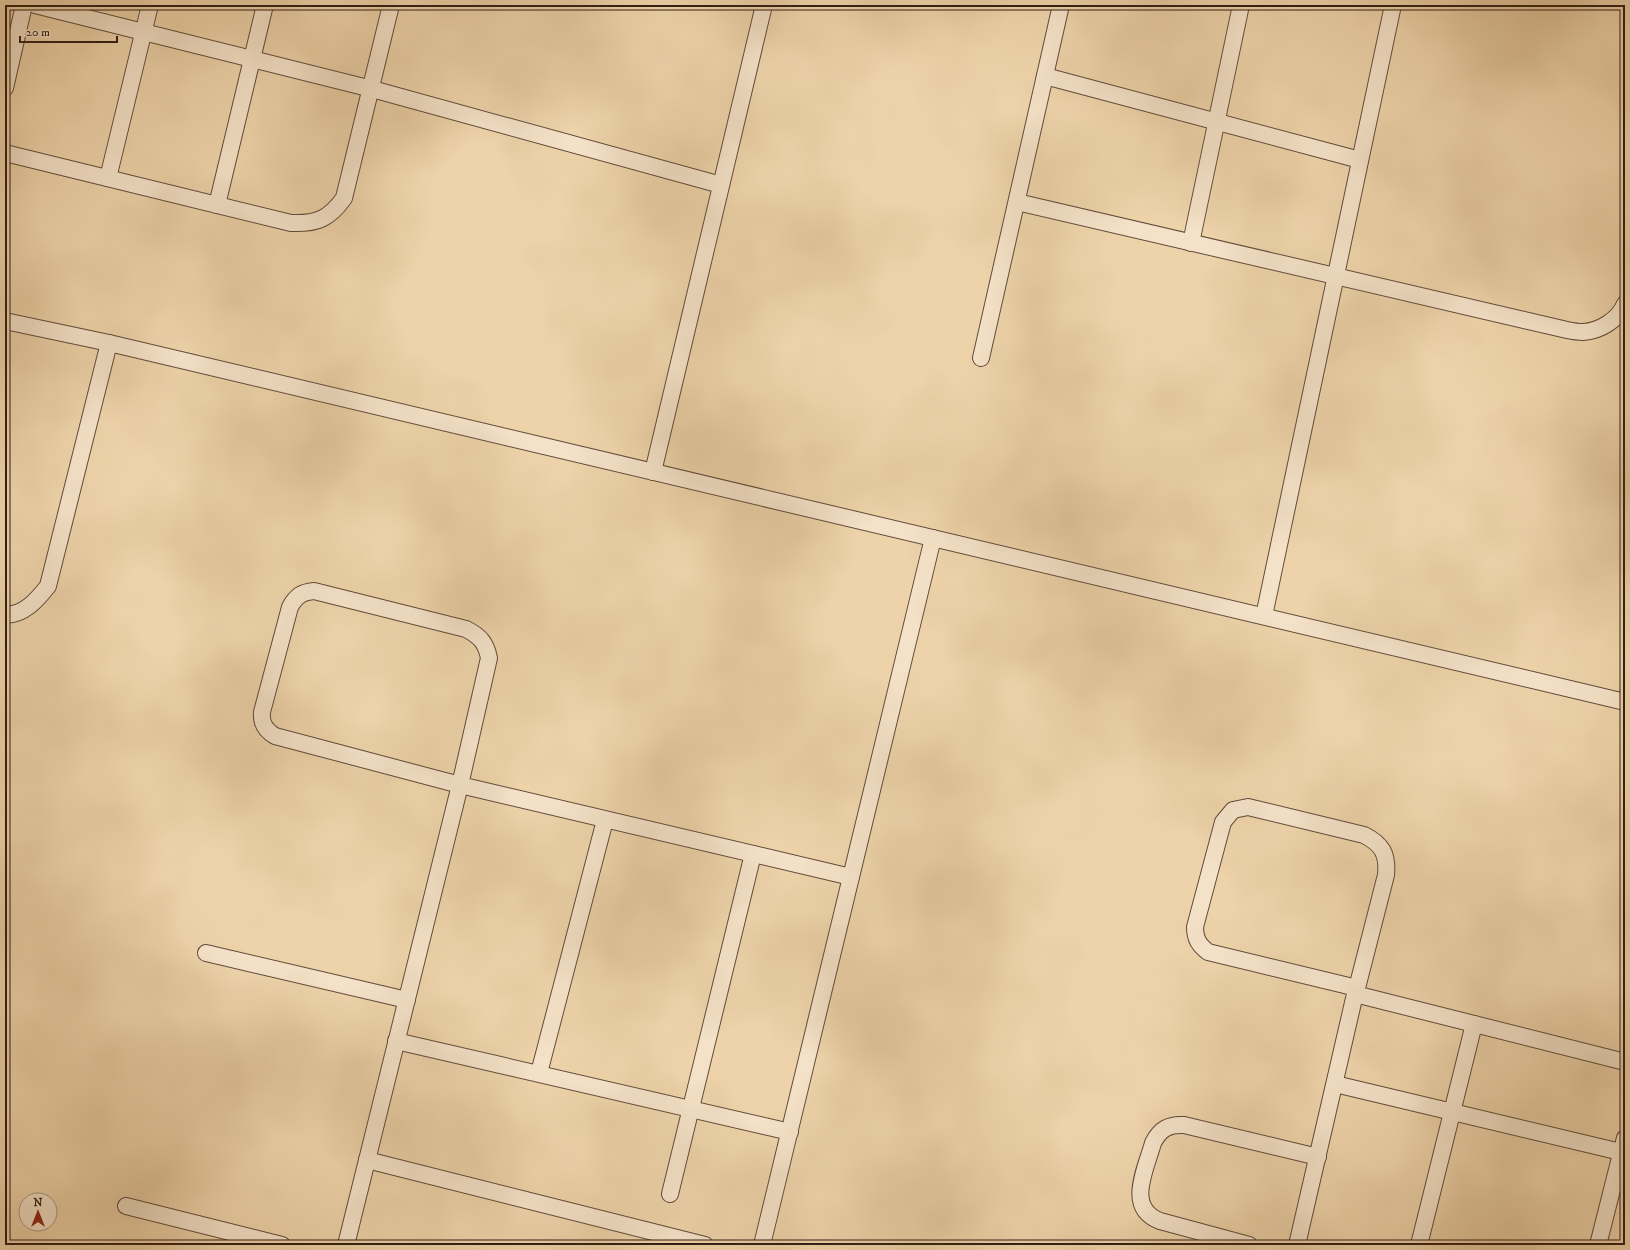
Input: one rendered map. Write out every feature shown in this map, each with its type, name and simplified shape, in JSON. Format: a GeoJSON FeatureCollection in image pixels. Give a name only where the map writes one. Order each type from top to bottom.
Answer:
{"type":"FeatureCollection","features":[{"type":"Feature","properties":{"kind":"lane"},"geometry":{"type":"LineString","coordinates":[[5,88],[24,5]]}},
{"type":"Feature","properties":{"kind":"lane"},"geometry":{"type":"LineString","coordinates":[[35,5],[372,88],[721,185]]}},
{"type":"Feature","properties":{"kind":"lane"},"geometry":{"type":"LineString","coordinates":[[108,178],[150,5]]}},
{"type":"Feature","properties":{"kind":"lane"},"geometry":{"type":"LineString","coordinates":[[217,205],[265,5]]}},
{"type":"Feature","properties":{"kind":"lane"},"geometry":{"type":"LineString","coordinates":[[5,153],[292,223],[307,224],[322,219],[335,211],[344,198],[349,183],[391,5]]}},
{"type":"Feature","properties":{"kind":"lane"},"geometry":{"type":"LineString","coordinates":[[653,472],[764,5]]}},
{"type":"Feature","properties":{"kind":"lane"},"geometry":{"type":"LineString","coordinates":[[981,358],[1061,5]]}},
{"type":"Feature","properties":{"kind":"lane"},"geometry":{"type":"LineString","coordinates":[[1191,242],[1241,5]]}},
{"type":"Feature","properties":{"kind":"lane"},"geometry":{"type":"LineString","coordinates":[[1264,616],[1393,5]]}},
{"type":"Feature","properties":{"kind":"lane"},"geometry":{"type":"LineString","coordinates":[[1045,76],[1360,160]]}},
{"type":"Feature","properties":{"kind":"lane"},"geometry":{"type":"LineString","coordinates":[[1017,202],[1567,330],[1583,332],[1599,329],[1612,321],[1623,309],[1625,304]]}},
{"type":"Feature","properties":{"kind":"lane"},"geometry":{"type":"LineString","coordinates":[[5,321],[109,343],[1625,702]]}},
{"type":"Feature","properties":{"kind":"lane"},"geometry":{"type":"LineString","coordinates":[[5,615],[24,610],[38,600],[48,586],[109,343]]}},
{"type":"Feature","properties":{"kind":"lane"},"geometry":{"type":"LineString","coordinates":[[762,1245],[933,538]]}},
{"type":"Feature","properties":{"kind":"lane"},"geometry":{"type":"LineString","coordinates":[[346,1245],[460,785],[490,658],[487,648],[475,633],[458,626],[314,591],[299,595],[290,606],[262,712],[264,726],[268,732],[275,736],[460,785],[851,877]]}},
{"type":"Feature","properties":{"kind":"lane"},"geometry":{"type":"LineString","coordinates":[[1297,1245],[1356,991],[1386,875],[1386,860],[1380,846],[1373,840],[1356,833],[1248,807],[1233,810],[1223,822],[1195,927],[1197,941],[1208,952],[1356,991],[1474,1024],[1625,1062]]}},
{"type":"Feature","properties":{"kind":"lane"},"geometry":{"type":"LineString","coordinates":[[539,1073],[605,820]]}},
{"type":"Feature","properties":{"kind":"lane"},"geometry":{"type":"LineString","coordinates":[[670,1194],[753,854]]}},
{"type":"Feature","properties":{"kind":"lane"},"geometry":{"type":"LineString","coordinates":[[206,953],[407,1000]]}},
{"type":"Feature","properties":{"kind":"lane"},"geometry":{"type":"LineString","coordinates":[[1419,1245],[1474,1024]]}},
{"type":"Feature","properties":{"kind":"lane"},"geometry":{"type":"LineString","coordinates":[[396,1040],[790,1132]]}},
{"type":"Feature","properties":{"kind":"lane"},"geometry":{"type":"LineString","coordinates":[[1335,1084],[1452,1112],[1624,1148],[1598,1245]]}},
{"type":"Feature","properties":{"kind":"lane"},"geometry":{"type":"LineString","coordinates":[[1249,1245],[1160,1221],[1152,1218],[1145,1212],[1141,1204],[1140,1194],[1156,1136],[1168,1126],[1184,1124],[1318,1157]]}},
{"type":"Feature","properties":{"kind":"lane"},"geometry":{"type":"LineString","coordinates":[[367,1160],[705,1245]]}},
{"type":"Feature","properties":{"kind":"lane"},"geometry":{"type":"LineString","coordinates":[[126,1206],[282,1245]]}}]}
